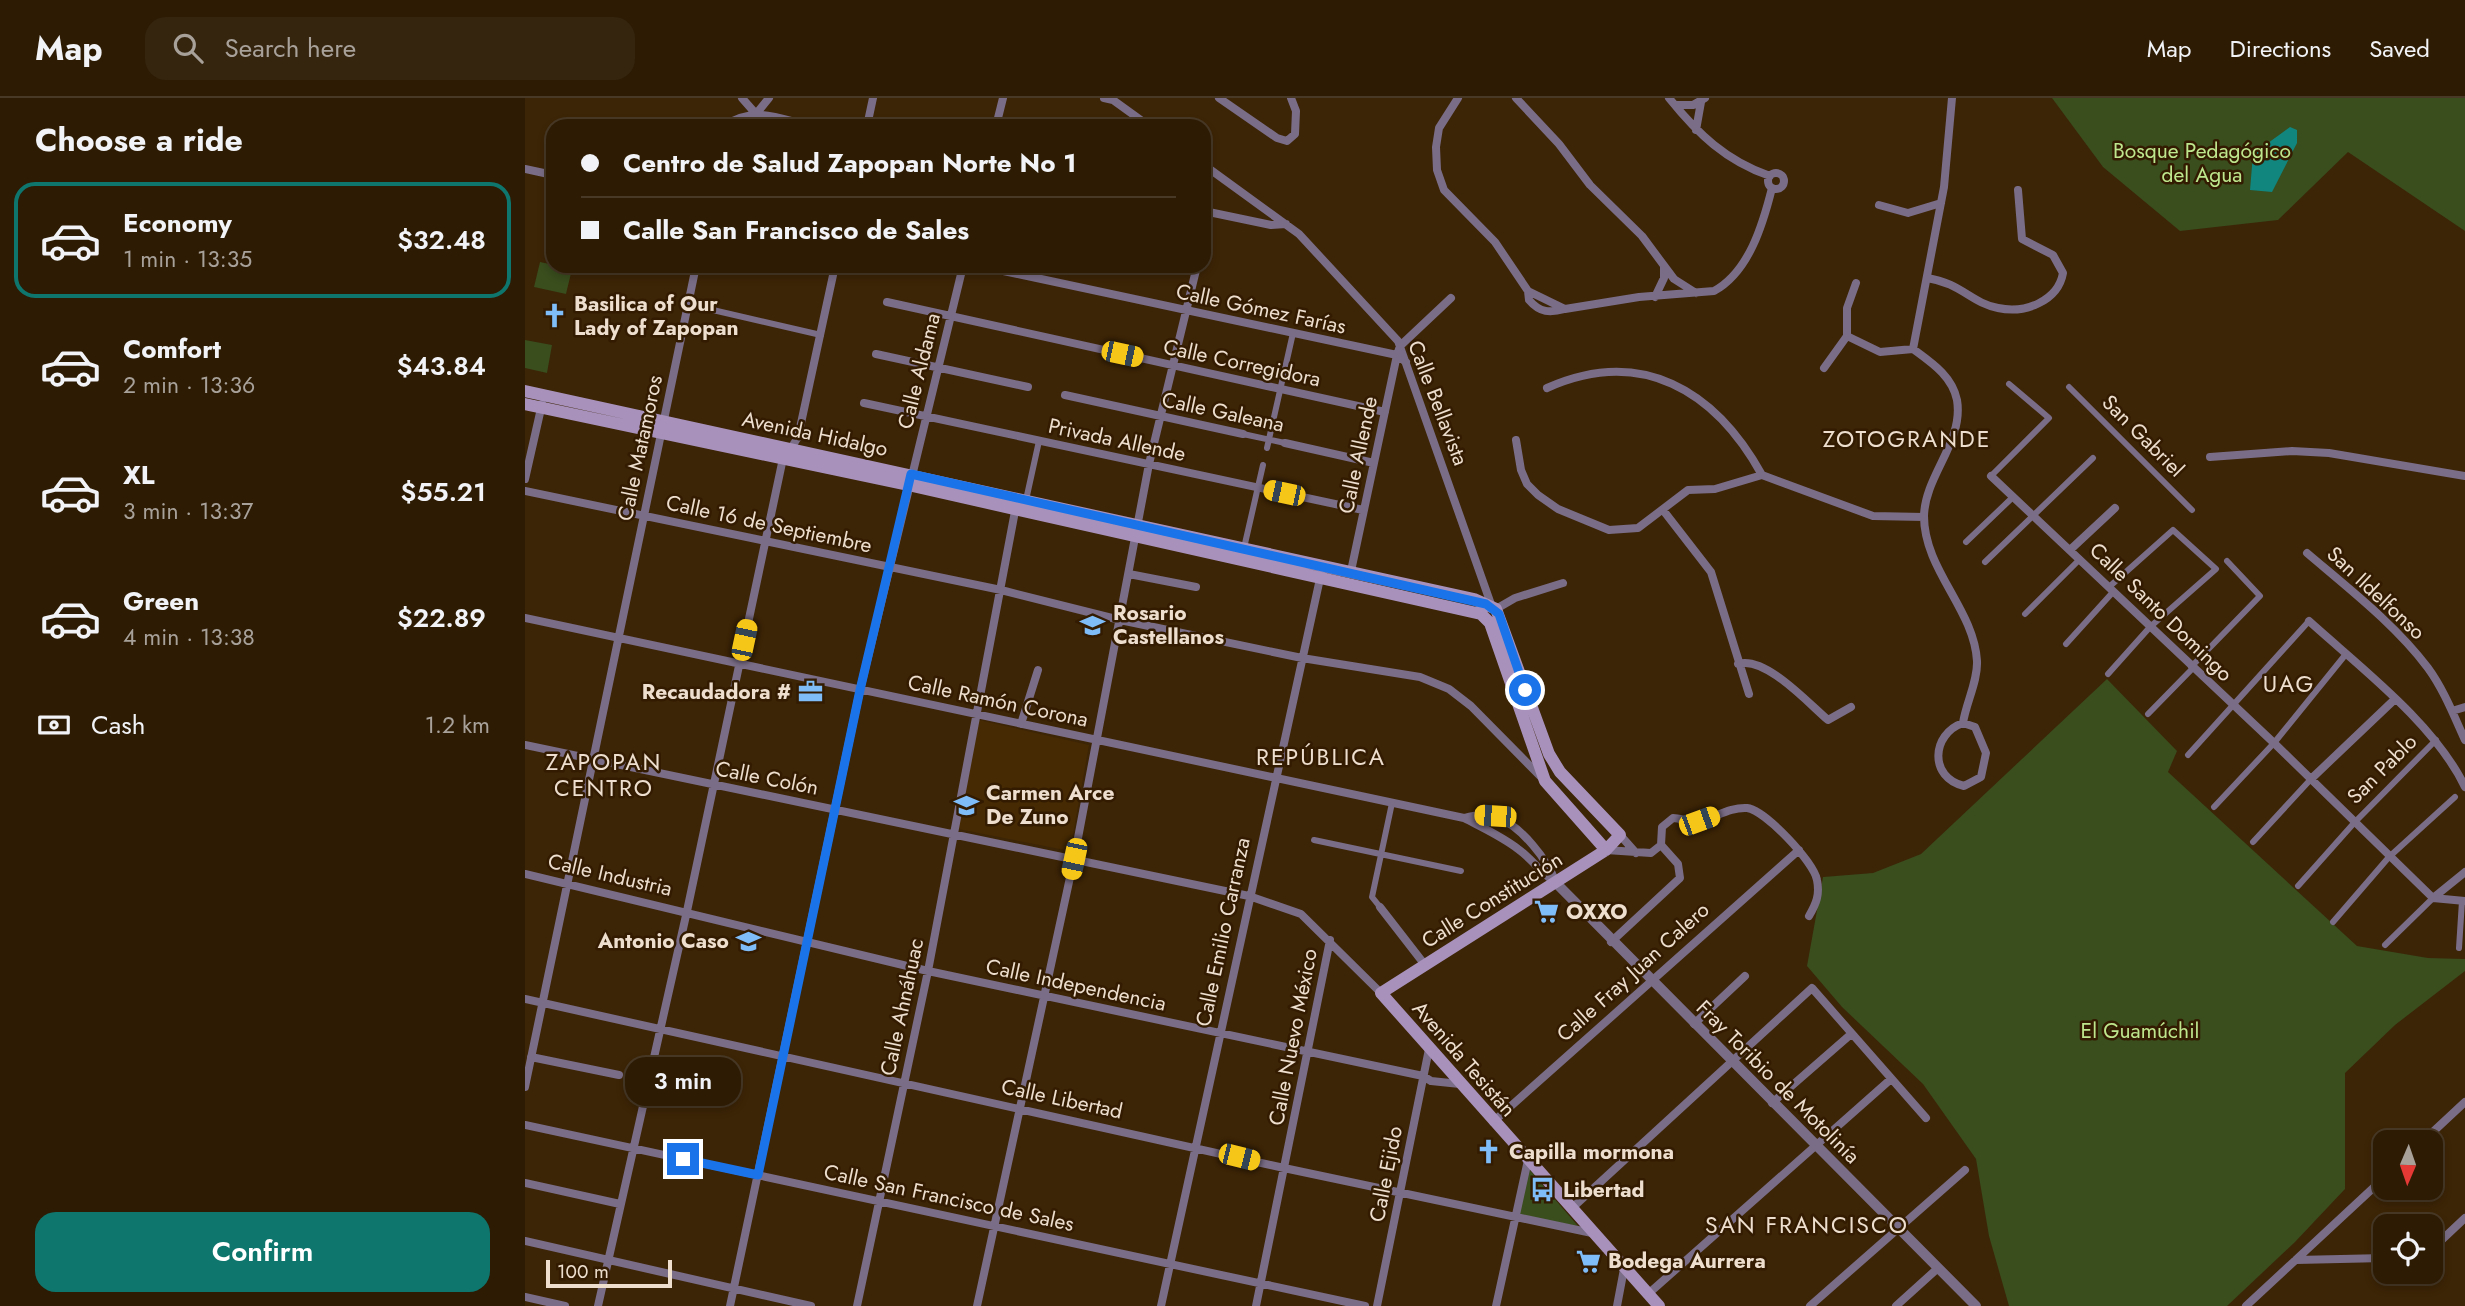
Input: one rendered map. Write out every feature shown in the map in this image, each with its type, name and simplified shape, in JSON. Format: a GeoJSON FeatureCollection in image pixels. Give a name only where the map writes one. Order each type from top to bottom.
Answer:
{"type":"FeatureCollection","features":[{"type":"Feature","properties":{"kind":"main road","name":"Avenida Hidalgo"},"geometry":{"type":"LineString","coordinates":[[525,391],[542,401],[1020,502],[1494,608]]}},
{"type":"Feature","properties":{"kind":"main road","name":"Avenida Hidalgo"},"geometry":{"type":"LineString","coordinates":[[525,404],[542,401]]}},
{"type":"Feature","properties":{"kind":"main road","name":"Avenida Hidalgo"},"geometry":{"type":"LineString","coordinates":[[1137,530],[1244,548],[1322,571],[1351,571],[1481,614],[1490,623],[1545,781],[1606,850]]}},
{"type":"Feature","properties":{"kind":"main road"},"geometry":{"type":"LineString","coordinates":[[1494,608],[1549,754],[1560,772],[1619,835]]}},
{"type":"Feature","properties":{"kind":"main road","name":"Calle Constitución"},"geometry":{"type":"LineString","coordinates":[[1381,993],[1606,850],[1615,844],[1619,835]]}},
{"type":"Feature","properties":{"kind":"main road","name":"Avenida Tesistán"},"geometry":{"type":"LineString","coordinates":[[1381,993],[1658,1306]]}},
{"type":"Feature","properties":{"kind":"street"},"geometry":{"type":"LineString","coordinates":[[742,98],[756,114]]}},
{"type":"Feature","properties":{"kind":"street"},"geometry":{"type":"LineString","coordinates":[[756,114],[769,98]]}},
{"type":"Feature","properties":{"kind":"street"},"geometry":{"type":"LineString","coordinates":[[868,119],[873,98]]}},
{"type":"Feature","properties":{"kind":"street"},"geometry":{"type":"LineString","coordinates":[[998,119],[1003,98]]}},
{"type":"Feature","properties":{"kind":"street"},"geometry":{"type":"LineString","coordinates":[[1104,98],[1113,100],[1139,119]]}},
{"type":"Feature","properties":{"kind":"street"},"geometry":{"type":"LineString","coordinates":[[1219,98],[1287,142],[1295,134],[1296,111],[1291,98]]}},
{"type":"Feature","properties":{"kind":"street"},"geometry":{"type":"LineString","coordinates":[[1458,98],[1439,128],[1436,147],[1437,170],[1444,190],[1495,242],[1528,291],[1529,300],[1540,310],[1547,312],[1697,293],[1723,286],[1741,267],[1762,223],[1772,188],[1769,183],[1770,176]]}},
{"type":"Feature","properties":{"kind":"street"},"geometry":{"type":"LineString","coordinates":[[1516,98],[1559,144],[1590,185],[1642,236],[1678,283],[1697,293]]}},
{"type":"Feature","properties":{"kind":"street"},"geometry":{"type":"LineString","coordinates":[[1913,349],[1941,203],[1952,98]]}},
{"type":"Feature","properties":{"kind":"street"},"geometry":{"type":"LineString","coordinates":[[1672,102],[1688,106],[1703,100]]}},
{"type":"Feature","properties":{"kind":"street"},"geometry":{"type":"LineString","coordinates":[[1696,130],[1703,100]]}},
{"type":"Feature","properties":{"kind":"street"},"geometry":{"type":"LineString","coordinates":[[1672,102],[1696,130],[1726,156],[1770,176],[1779,174],[1784,181],[1782,187],[1772,188]]}},
{"type":"Feature","properties":{"kind":"street"},"geometry":{"type":"LineString","coordinates":[[735,119],[740,115],[756,114],[779,119]]}},
{"type":"Feature","properties":{"kind":"street"},"geometry":{"type":"LineString","coordinates":[[525,169],[546,174]]}},
{"type":"Feature","properties":{"kind":"street","name":"Calle Bellavista"},"geometry":{"type":"LineString","coordinates":[[1211,170],[1286,224],[1401,346],[1494,608]]}},
{"type":"Feature","properties":{"kind":"street"},"geometry":{"type":"LineString","coordinates":[[1927,278],[1947,281],[1998,309],[2027,308],[2053,295],[2061,285],[2063,273],[2060,263],[2053,255],[2022,239],[2018,190]]}},
{"type":"Feature","properties":{"kind":"street"},"geometry":{"type":"LineString","coordinates":[[1879,205],[1908,213],[1941,203]]}},
{"type":"Feature","properties":{"kind":"street"},"geometry":{"type":"LineString","coordinates":[[1211,212],[1271,225],[1286,224]]}},
{"type":"Feature","properties":{"kind":"street"},"geometry":{"type":"LineString","coordinates":[[1655,297],[1664,278],[1664,266]]}},
{"type":"Feature","properties":{"kind":"street","name":"Calle Matamoros"},"geometry":{"type":"LineString","coordinates":[[525,1087],[694,273]]}},
{"type":"Feature","properties":{"kind":"street"},"geometry":{"type":"LineString","coordinates":[[598,1306],[767,541],[788,454],[798,437],[834,273]]}},
{"type":"Feature","properties":{"kind":"street","name":"Calle Aldama"},"geometry":{"type":"LineString","coordinates":[[730,1306],[860,690],[961,273]]}},
{"type":"Feature","properties":{"kind":"street","name":"Calle Gómez Farías"},"geometry":{"type":"LineString","coordinates":[[1012,273],[1397,355],[1408,364]]}},
{"type":"Feature","properties":{"kind":"street"},"geometry":{"type":"LineString","coordinates":[[977,1306],[1074,859],[1149,464],[1195,273]]}},
{"type":"Feature","properties":{"kind":"street"},"geometry":{"type":"LineString","coordinates":[[1823,368],[1847,336],[1847,308],[1856,283]]}},
{"type":"Feature","properties":{"kind":"street"},"geometry":{"type":"LineString","coordinates":[[1401,346],[1451,298]]}},
{"type":"Feature","properties":{"kind":"street","name":"Calle Corregidora"},"geometry":{"type":"LineString","coordinates":[[887,302],[1385,412]]}},
{"type":"Feature","properties":{"kind":"street"},"geometry":{"type":"LineString","coordinates":[[687,304],[821,335]]}},
{"type":"Feature","properties":{"kind":"street"},"geometry":{"type":"LineString","coordinates":[[1267,448],[1293,334]]}},
{"type":"Feature","properties":{"kind":"street"},"geometry":{"type":"LineString","coordinates":[[1847,336],[1880,352],[1913,349],[1948,379],[1955,390],[1959,414],[1951,440],[1929,487],[1924,517],[1934,559],[1975,649],[1976,670],[1963,723],[1942,738],[1937,757],[1943,773],[1956,784],[1964,786],[1981,777],[1986,753],[1975,727],[1963,723]]}},
{"type":"Feature","properties":{"kind":"street","name":"Calle Allende"},"geometry":{"type":"LineString","coordinates":[[1351,571],[1401,346]]}},
{"type":"Feature","properties":{"kind":"street"},"geometry":{"type":"LineString","coordinates":[[876,354],[1028,387]]}},
{"type":"Feature","properties":{"kind":"street"},"geometry":{"type":"LineString","coordinates":[[1547,388],[1591,373],[1620,371],[1677,384],[1711,407],[1762,475],[1873,516],[1924,517]]}},
{"type":"Feature","properties":{"kind":"street"},"geometry":{"type":"LineString","coordinates":[[1991,476],[2049,418],[2009,384]]}},
{"type":"Feature","properties":{"kind":"street","name":"San Gabriel"},"geometry":{"type":"LineString","coordinates":[[2069,387],[2192,510]]}},
{"type":"Feature","properties":{"kind":"street","name":"Calle Galeana"},"geometry":{"type":"LineString","coordinates":[[1065,395],[1374,463]]}},
{"type":"Feature","properties":{"kind":"street"},"geometry":{"type":"LineString","coordinates":[[525,479],[542,401]]}},
{"type":"Feature","properties":{"kind":"street","name":"Privada Allende"},"geometry":{"type":"LineString","coordinates":[[863,403],[1363,510]]}},
{"type":"Feature","properties":{"kind":"street"},"geometry":{"type":"LineString","coordinates":[[1516,440],[1521,470],[1527,484],[1558,509],[1609,530],[1638,528],[1688,490],[1715,489],[1762,475]]}},
{"type":"Feature","properties":{"kind":"street"},"geometry":{"type":"LineString","coordinates":[[1020,502],[1039,441]]}},
{"type":"Feature","properties":{"kind":"street"},"geometry":{"type":"LineString","coordinates":[[2210,457],[2292,451],[2329,453],[2465,476]]}},
{"type":"Feature","properties":{"kind":"street"},"geometry":{"type":"LineString","coordinates":[[1985,562],[2093,458]]}},
{"type":"Feature","properties":{"kind":"street"},"geometry":{"type":"LineString","coordinates":[[1244,548],[1263,465]]}},
{"type":"Feature","properties":{"kind":"street","name":"Calle Santo Domingo"},"geometry":{"type":"LineString","coordinates":[[1991,476],[2274,743],[2433,898]]}},
{"type":"Feature","properties":{"kind":"street","name":"Calle 16 de Septiembre"},"geometry":{"type":"LineString","coordinates":[[525,491],[1001,590],[1120,620],[1302,658],[1437,682],[1471,706],[1545,781]]}},
{"type":"Feature","properties":{"kind":"street"},"geometry":{"type":"LineString","coordinates":[[1966,542],[2013,497]]}},
{"type":"Feature","properties":{"kind":"street","name":"Calle Ahnáhuac"},"geometry":{"type":"LineString","coordinates":[[857,1306],[928,971],[975,714],[1020,502]]}},
{"type":"Feature","properties":{"kind":"street"},"geometry":{"type":"LineString","coordinates":[[2070,550],[2115,508]]}},
{"type":"Feature","properties":{"kind":"street"},"geometry":{"type":"LineString","coordinates":[[1663,510],[1711,572],[1749,694]]}},
{"type":"Feature","properties":{"kind":"street"},"geometry":{"type":"LineString","coordinates":[[2066,644],[2111,590],[2173,530],[2216,569],[2150,627],[2108,674]]}},
{"type":"Feature","properties":{"kind":"street","name":"San Ildelfonso"},"geometry":{"type":"LineString","coordinates":[[2307,553],[2355,594],[2420,659],[2452,710],[2465,740]]}},
{"type":"Feature","properties":{"kind":"street"},"geometry":{"type":"LineString","coordinates":[[2025,614],[2080,559]]}},
{"type":"Feature","properties":{"kind":"street"},"geometry":{"type":"LineString","coordinates":[[2148,714],[2260,596],[2227,561]]}},
{"type":"Feature","properties":{"kind":"street","name":"Calle Emilio Carranza"},"geometry":{"type":"LineString","coordinates":[[1161,1306],[1274,779],[1322,571]]}},
{"type":"Feature","properties":{"kind":"street"},"geometry":{"type":"LineString","coordinates":[[1129,574],[1196,587]]}},
{"type":"Feature","properties":{"kind":"street"},"geometry":{"type":"LineString","coordinates":[[1494,608],[1515,598],[1563,583]]}},
{"type":"Feature","properties":{"kind":"street","name":"Calle Ramón Corona"},"geometry":{"type":"LineString","coordinates":[[525,618],[1464,818],[1499,835],[1521,851],[1542,874],[1556,883]]}},
{"type":"Feature","properties":{"kind":"street"},"geometry":{"type":"LineString","coordinates":[[2188,755],[2309,621],[2436,740],[2454,764],[2465,787]]}},
{"type":"Feature","properties":{"kind":"street"},"geometry":{"type":"LineString","coordinates":[[2214,807],[2274,743],[2346,654]]}},
{"type":"Feature","properties":{"kind":"street"},"geometry":{"type":"LineString","coordinates":[[1738,664],[1747,662],[1788,681],[1828,720],[1851,707]]}},
{"type":"Feature","properties":{"kind":"street"},"geometry":{"type":"LineString","coordinates":[[1021,724],[1038,670]]}},
{"type":"Feature","properties":{"kind":"street"},"geometry":{"type":"LineString","coordinates":[[2253,842],[2311,779],[2394,700]]}},
{"type":"Feature","properties":{"kind":"street"},"geometry":{"type":"LineString","coordinates":[[2452,710],[2465,707]]}},
{"type":"Feature","properties":{"kind":"street","name":"San Pablo"},"geometry":{"type":"LineString","coordinates":[[2298,886],[2354,822],[2436,740]]}},
{"type":"Feature","properties":{"kind":"street","name":"Calle Colón"},"geometry":{"type":"LineString","coordinates":[[525,746],[953,832],[1249,896]]}},
{"type":"Feature","properties":{"kind":"street"},"geometry":{"type":"LineString","coordinates":[[2333,922],[2389,857],[2455,797]]}},
{"type":"Feature","properties":{"kind":"street"},"geometry":{"type":"LineString","coordinates":[[1392,803],[1372,897],[1425,965]]}},
{"type":"Feature","properties":{"kind":"street"},"geometry":{"type":"LineString","coordinates":[[1606,850],[1651,853],[1661,845],[1666,822],[1673,818],[1699,821],[1727,811],[1748,808],[1758,811],[1798,850],[1817,877],[1819,897],[1809,916]]}},
{"type":"Feature","properties":{"kind":"street","name":"Calle Ramón Corona"},"geometry":{"type":"LineString","coordinates":[[1464,818],[1487,815],[1505,821],[1551,867],[1556,883]]}},
{"type":"Feature","properties":{"kind":"street"},"geometry":{"type":"LineString","coordinates":[[1619,835],[1636,853]]}},
{"type":"Feature","properties":{"kind":"street"},"geometry":{"type":"LineString","coordinates":[[1314,840],[1461,871]]}},
{"type":"Feature","properties":{"kind":"street"},"geometry":{"type":"LineString","coordinates":[[1611,942],[1680,878],[1678,864],[1661,845]]}},
{"type":"Feature","properties":{"kind":"street","name":"Calle Fray Juan Calero"},"geometry":{"type":"LineString","coordinates":[[1493,1122],[1798,850]]}},
{"type":"Feature","properties":{"kind":"street"},"geometry":{"type":"LineString","coordinates":[[2385,945],[2433,898],[2465,872]]}},
{"type":"Feature","properties":{"kind":"street","name":"Calle Industria"},"geometry":{"type":"LineString","coordinates":[[525,874],[687,911]]}},
{"type":"Feature","properties":{"kind":"street","name":"Fray Toribio de Motolinía"},"geometry":{"type":"LineString","coordinates":[[1556,883],[1611,942],[1976,1306]]}},
{"type":"Feature","properties":{"kind":"street","name":"Avenida Tesistán"},"geometry":{"type":"LineString","coordinates":[[1249,896],[1301,914],[1381,993]]}},
{"type":"Feature","properties":{"kind":"street"},"geometry":{"type":"LineString","coordinates":[[2433,898],[2464,901],[2459,948]]}},
{"type":"Feature","properties":{"kind":"street","name":"Calle Independencia"},"geometry":{"type":"LineString","coordinates":[[687,911],[693,916],[928,971],[1423,1076],[1431,1081],[1459,1084]]}},
{"type":"Feature","properties":{"kind":"street","name":"Calle Nuevo México"},"geometry":{"type":"LineString","coordinates":[[1256,1306],[1330,940]]}},
{"type":"Feature","properties":{"kind":"street"},"geometry":{"type":"LineString","coordinates":[[1693,1024],[1745,976]]}},
{"type":"Feature","properties":{"kind":"street"},"geometry":{"type":"LineString","coordinates":[[1571,1209],[1812,988],[1839,1017],[1850,1035],[1926,1118]]}},
{"type":"Feature","properties":{"kind":"street","name":"Calle Libertad"},"geometry":{"type":"LineString","coordinates":[[525,999],[1195,1146],[1284,1168],[1592,1233]]}},
{"type":"Feature","properties":{"kind":"street"},"geometry":{"type":"LineString","coordinates":[[1772,1103],[1850,1035]]}},
{"type":"Feature","properties":{"kind":"street","name":"Calle Ejido"},"geometry":{"type":"LineString","coordinates":[[1377,1306],[1429,1049]]}},
{"type":"Feature","properties":{"kind":"street"},"geometry":{"type":"LineString","coordinates":[[531,1057],[619,1075]]}},
{"type":"Feature","properties":{"kind":"street"},"geometry":{"type":"LineString","coordinates":[[1648,1294],[1891,1079]]}},
{"type":"Feature","properties":{"kind":"street"},"geometry":{"type":"LineString","coordinates":[[2435,1130],[2465,1102]]}},
{"type":"Feature","properties":{"kind":"street","name":"Calle San Francisco de Sales"},"geometry":{"type":"LineString","coordinates":[[525,1125],[1365,1306]]}},
{"type":"Feature","properties":{"kind":"street"},"geometry":{"type":"LineString","coordinates":[[1496,1306],[1528,1160]]}},
{"type":"Feature","properties":{"kind":"street"},"geometry":{"type":"LineString","coordinates":[[1810,1306],[1965,1170]]}},
{"type":"Feature","properties":{"kind":"street"},"geometry":{"type":"LineString","coordinates":[[525,1183],[620,1204]]}},
{"type":"Feature","properties":{"kind":"street"},"geometry":{"type":"LineString","coordinates":[[2246,1306],[2373,1188]]}},
{"type":"Feature","properties":{"kind":"street"},"geometry":{"type":"LineString","coordinates":[[2443,1239],[2465,1218]]}},
{"type":"Feature","properties":{"kind":"street"},"geometry":{"type":"LineString","coordinates":[[525,1241],[607,1262],[811,1306]]}},
{"type":"Feature","properties":{"kind":"street"},"geometry":{"type":"LineString","coordinates":[[2296,1260],[2373,1258]]}},
{"type":"Feature","properties":{"kind":"street"},"geometry":{"type":"LineString","coordinates":[[1896,1306],[1938,1268]]}},
{"type":"Feature","properties":{"kind":"street"},"geometry":{"type":"LineString","coordinates":[[1617,1306],[1624,1269]]}},
{"type":"Feature","properties":{"kind":"street"},"geometry":{"type":"LineString","coordinates":[[525,1297],[565,1306]]}},
{"type":"Feature","properties":{"kind":"shaded area"},"geometry":{"type":"Polygon","coordinates":[[[979,720],[1089,745],[1070,851],[958,829],[979,720]]]}},
{"type":"Feature","properties":{"kind":"green space","name":"Bosque Pedagógico del Agua"},"geometry":{"type":"Polygon","coordinates":[[[2052,98],[2465,98],[2465,231],[2348,152],[2278,220],[2180,231],[2103,167],[2052,98]]]}},
{"type":"Feature","properties":{"kind":"green space"},"geometry":{"type":"Polygon","coordinates":[[[540,262],[546,263],[546,273],[571,273],[566,294],[534,287],[540,262]]]}},
{"type":"Feature","properties":{"kind":"green space"},"geometry":{"type":"Polygon","coordinates":[[[525,340],[552,345],[547,373],[525,368],[525,340]]]}},
{"type":"Feature","properties":{"kind":"green space","name":"El Guamúchil"},"geometry":{"type":"Polygon","coordinates":[[[2107,679],[2177,751],[2168,772],[2357,946],[2428,958],[2465,959],[2465,971],[2395,1025],[2345,1073],[2345,1189],[2295,1242],[2227,1306],[2009,1306],[1989,1236],[1976,1159],[1923,1084],[1842,1007],[1807,966],[1823,877],[1873,873],[1921,854],[2107,679]]]}},
{"type":"Feature","properties":{"kind":"green space"},"geometry":{"type":"Polygon","coordinates":[[[1528,1168],[1578,1226],[1518,1215],[1528,1168]]]}},
{"type":"Feature","properties":{"kind":"water"},"geometry":{"type":"Polygon","coordinates":[[[2290,127],[2297,130],[2297,143],[2272,192],[2250,190],[2253,154],[2290,127]]]}},
{"type":"Feature","properties":{"kind":"place","name":"Basilica of Our Lady of Zapopan"},"geometry":{"type":"Point","coordinates":[554,316]}},
{"type":"Feature","properties":{"kind":"place","name":"Rosario Castellanos"},"geometry":{"type":"Point","coordinates":[1093,625]}},
{"type":"Feature","properties":{"kind":"place","name":"Recaudadora #"},"geometry":{"type":"Point","coordinates":[811,692]}},
{"type":"Feature","properties":{"kind":"place","name":"Carmen Arce De Zuno"},"geometry":{"type":"Point","coordinates":[966,805]}},
{"type":"Feature","properties":{"kind":"place","name":"OXXO"},"geometry":{"type":"Point","coordinates":[1546,912]}},
{"type":"Feature","properties":{"kind":"place","name":"Antonio Caso"},"geometry":{"type":"Point","coordinates":[749,941]}},
{"type":"Feature","properties":{"kind":"place","name":"Capilla mormona"},"geometry":{"type":"Point","coordinates":[1489,1152]}},
{"type":"Feature","properties":{"kind":"place","name":"Libertad"},"geometry":{"type":"Point","coordinates":[1543,1190]}},
{"type":"Feature","properties":{"kind":"place","name":"Bodega Aurrera"},"geometry":{"type":"Point","coordinates":[1588,1261]}},
{"type":"Feature","properties":{"kind":"district","name":"ZOTOGRANDE"},"geometry":{"type":"Point","coordinates":[1907,439]}},
{"type":"Feature","properties":{"kind":"district","name":"UAG"},"geometry":{"type":"Point","coordinates":[2289,684]}},
{"type":"Feature","properties":{"kind":"district","name":"REPÚBLICA"},"geometry":{"type":"Point","coordinates":[1321,757]}},
{"type":"Feature","properties":{"kind":"district","name":"ZAPOPAN CENTRO"},"geometry":{"type":"Point","coordinates":[604,775]}},
{"type":"Feature","properties":{"kind":"district","name":"SAN FRANCISCO"},"geometry":{"type":"Point","coordinates":[1807,1225]}},
{"type":"Feature","properties":{"kind":"route"},"geometry":{"type":"LineString","coordinates":[[683,1159],[758,1175],[860,690],[911,474],[1337,568],[1486,604],[1496,609],[1499,614],[1525,690]]}}]}
